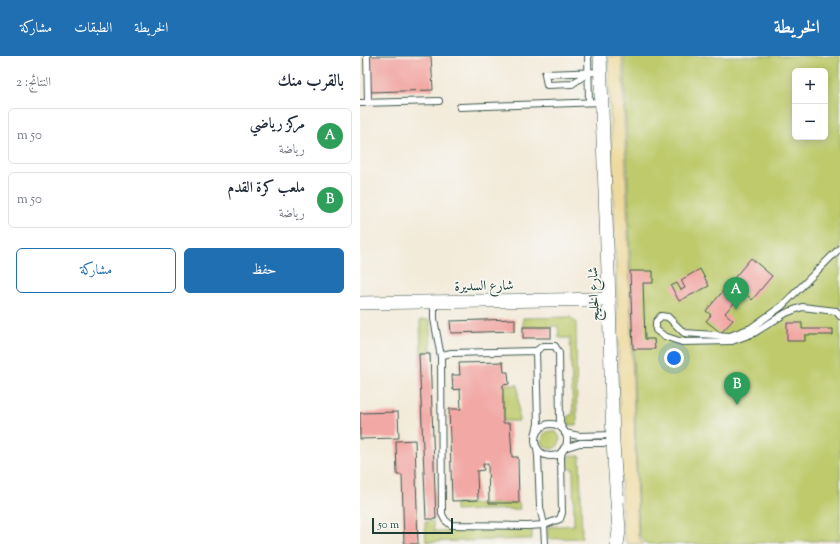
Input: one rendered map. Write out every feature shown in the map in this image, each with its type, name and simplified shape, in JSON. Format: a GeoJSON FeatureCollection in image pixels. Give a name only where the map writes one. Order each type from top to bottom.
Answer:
{"type":"FeatureCollection","features":[{"type":"Feature","properties":{"kind":"street","name":"شارع الخليج"},"geometry":{"type":"LineString","coordinates":[[600,56],[595,72],[596,102],[609,300],[613,439],[618,537],[622,544]]}},
{"type":"Feature","properties":{"kind":"street","name":"شارع السديرة"},"geometry":{"type":"LineString","coordinates":[[360,303],[609,300]]}},
{"type":"Feature","properties":{"kind":"lane"},"geometry":{"type":"LineString","coordinates":[[367,56],[368,102]]}},
{"type":"Feature","properties":{"kind":"lane"},"geometry":{"type":"LineString","coordinates":[[588,56],[595,72]]}},
{"type":"Feature","properties":{"kind":"lane"},"geometry":{"type":"LineString","coordinates":[[595,72],[572,84],[547,85],[545,74],[595,72]]}},
{"type":"Feature","properties":{"kind":"lane"},"geometry":{"type":"LineString","coordinates":[[360,103],[439,101]]}},
{"type":"Feature","properties":{"kind":"lane"},"geometry":{"type":"LineString","coordinates":[[460,107],[596,102]]}},
{"type":"Feature","properties":{"kind":"lane"},"geometry":{"type":"LineString","coordinates":[[840,248],[782,306],[751,328],[730,336],[684,333],[668,317],[661,316],[656,322],[656,330],[664,336],[682,342],[732,342],[754,333],[786,313],[802,307],[836,311],[840,316]]}},
{"type":"Feature","properties":{"kind":"lane"},"geometry":{"type":"LineString","coordinates":[[434,301],[434,319],[441,358],[442,514],[445,520],[452,525],[528,526],[544,525],[560,519],[562,513],[561,457],[567,438],[560,423],[560,353],[555,346],[543,346],[536,351],[451,353],[443,355],[441,358]]}},
{"type":"Feature","properties":{"kind":"lane"},"geometry":{"type":"LineString","coordinates":[[536,351],[538,424],[535,441],[538,456],[540,507],[544,525],[545,544]]}},
{"type":"Feature","properties":{"kind":"lane"},"geometry":{"type":"LineString","coordinates":[[535,436],[541,427],[546,424],[552,424],[558,425],[564,431],[579,436],[613,439]]}},
{"type":"Feature","properties":{"kind":"lane"},"geometry":{"type":"LineString","coordinates":[[536,446],[539,451],[550,456],[556,455],[563,450],[580,444],[613,439]]}},
{"type":"Feature","properties":{"kind":"green space"},"geometry":{"type":"Polygon","coordinates":[[[624,56],[840,56],[840,540],[725,544],[647,544],[639,536],[624,56]]]}},
{"type":"Feature","properties":{"kind":"green space"},"geometry":{"type":"Polygon","coordinates":[[[570,317],[576,322],[577,425],[569,425],[568,416],[573,414],[570,338],[559,338],[558,326],[523,327],[523,318],[570,317]]]}},
{"type":"Feature","properties":{"kind":"green space"},"geometry":{"type":"Polygon","coordinates":[[[420,320],[430,320],[431,351],[421,354],[420,320]]]}},
{"type":"Feature","properties":{"kind":"green space"},"geometry":{"type":"Polygon","coordinates":[[[503,385],[518,385],[519,421],[503,421],[503,385]]]}},
{"type":"Feature","properties":{"kind":"green space"},"geometry":{"type":"Polygon","coordinates":[[[547,431],[555,431],[560,436],[558,447],[555,449],[547,449],[542,444],[542,436],[547,431]]]}},
{"type":"Feature","properties":{"kind":"green space"},"geometry":{"type":"Polygon","coordinates":[[[567,456],[580,456],[582,538],[547,539],[548,527],[574,525],[573,469],[568,468],[567,456]]]}},
{"type":"Feature","properties":{"kind":"green space"},"geometry":{"type":"Polygon","coordinates":[[[519,503],[520,509],[455,511],[455,504],[519,503]]]}},
{"type":"Feature","properties":{"kind":"green space"},"geometry":{"type":"Polygon","coordinates":[[[433,521],[434,531],[532,528],[532,539],[426,542],[425,522],[433,521]]]}},
{"type":"Feature","properties":{"kind":"sand"},"geometry":{"type":"Polygon","coordinates":[[[608,56],[622,56],[638,537],[644,544],[628,544],[624,537],[622,521],[617,299],[608,56]]]}},
{"type":"Feature","properties":{"kind":"building"},"geometry":{"type":"Polygon","coordinates":[[[369,56],[431,56],[433,90],[371,92],[369,56]]]}},
{"type":"Feature","properties":{"kind":"building"},"geometry":{"type":"Polygon","coordinates":[[[751,258],[772,276],[752,300],[744,292],[725,313],[733,320],[721,333],[706,321],[711,315],[706,311],[751,258]]]}},
{"type":"Feature","properties":{"kind":"building"},"geometry":{"type":"Polygon","coordinates":[[[700,269],[709,286],[679,301],[671,286],[677,283],[681,290],[685,288],[681,280],[700,269]]]}},
{"type":"Feature","properties":{"kind":"building"},"geometry":{"type":"Polygon","coordinates":[[[630,271],[653,271],[653,283],[643,283],[645,339],[654,339],[655,349],[633,349],[630,271]]]}},
{"type":"Feature","properties":{"kind":"building"},"geometry":{"type":"Polygon","coordinates":[[[515,319],[515,331],[451,333],[450,321],[515,319]]]}},
{"type":"Feature","properties":{"kind":"building"},"geometry":{"type":"Polygon","coordinates":[[[787,323],[802,323],[802,329],[833,329],[833,335],[805,335],[805,341],[787,341],[787,323]]]}},
{"type":"Feature","properties":{"kind":"building"},"geometry":{"type":"Polygon","coordinates":[[[523,327],[551,327],[551,338],[523,338],[523,327]]]}},
{"type":"Feature","properties":{"kind":"building"},"geometry":{"type":"Polygon","coordinates":[[[419,354],[430,354],[436,519],[426,519],[419,354]]]}},
{"type":"Feature","properties":{"kind":"building"},"geometry":{"type":"Polygon","coordinates":[[[503,362],[504,372],[508,372],[509,384],[503,385],[503,423],[510,423],[512,457],[518,457],[519,503],[489,503],[488,464],[483,464],[484,470],[477,471],[478,500],[452,501],[449,409],[461,409],[460,389],[453,390],[452,375],[460,375],[459,363],[503,362]]]}},
{"type":"Feature","properties":{"kind":"building"},"geometry":{"type":"Polygon","coordinates":[[[398,412],[399,438],[360,439],[360,413],[398,412]]]}},
{"type":"Feature","properties":{"kind":"building"},"geometry":{"type":"Polygon","coordinates":[[[415,440],[418,544],[404,544],[402,475],[397,475],[396,441],[415,440]]]}},
{"type":"Feature","properties":{"kind":"place","name":"مركز رياضي"},"geometry":{"type":"Point","coordinates":[736,310]}},
{"type":"Feature","properties":{"kind":"place","name":"ملعب كرة القدم"},"geometry":{"type":"Point","coordinates":[737,405]}}]}
